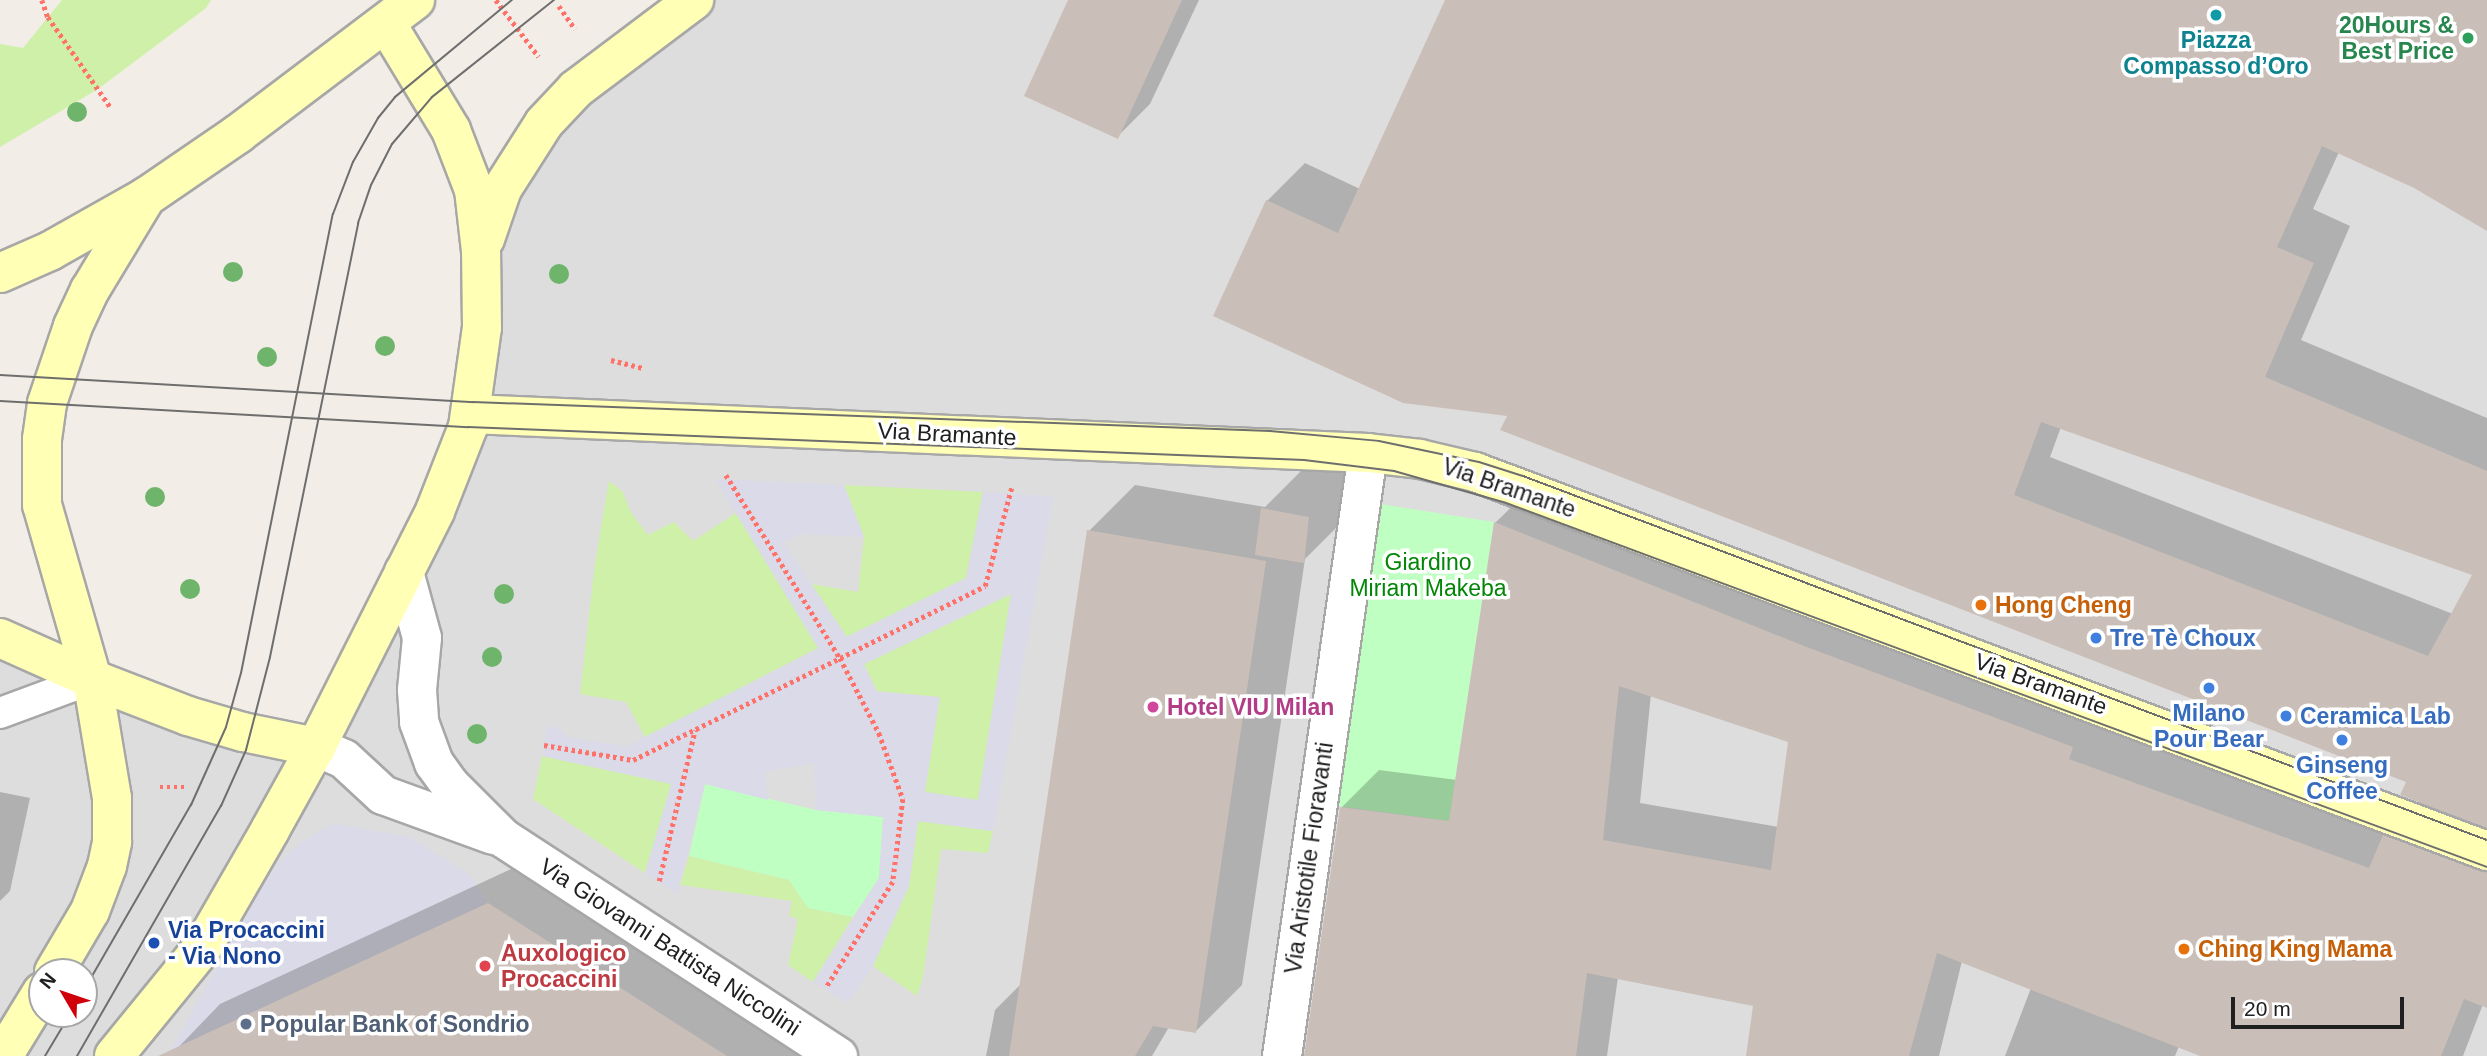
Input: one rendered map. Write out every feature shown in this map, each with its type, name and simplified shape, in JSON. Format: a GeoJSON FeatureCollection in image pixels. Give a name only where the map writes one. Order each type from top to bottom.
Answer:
{"type":"FeatureCollection","features":[{"type":"Feature","properties":{"kind":"street"},"geometry":{"type":"LineString","coordinates":[[481,251],[502,189],[544,123],[576,89],[694,0]]}},
{"type":"Feature","properties":{"kind":"street"},"geometry":{"type":"LineString","coordinates":[[0,273],[50,251],[146,197],[238,134],[394,8],[466,164],[474,190],[481,251],[482,328],[471,414],[443,496],[316,747],[209,935],[179,979],[148,1011],[114,1056]]}},
{"type":"Feature","properties":{"kind":"street"},"geometry":{"type":"LineString","coordinates":[[63,958],[82,927],[100,887],[111,842],[112,798],[92,679],[41,505],[42,439],[47,403],[73,326],[90,290],[146,197]]}},
{"type":"Feature","properties":{"kind":"street","name":"Via Bramante"},"geometry":{"type":"LineString","coordinates":[[471,414],[1368,453],[1420,459],[1475,472],[2487,851]]}},
{"type":"Feature","properties":{"kind":"street","name":"Via Aristotile Fioravanti"},"geometry":{"type":"LineString","coordinates":[[1282,1056],[1368,453]]}},
{"type":"Feature","properties":{"kind":"street"},"geometry":{"type":"LineString","coordinates":[[404,572],[422,638],[417,690],[419,722],[426,746],[450,785],[503,838]]}},
{"type":"Feature","properties":{"kind":"street"},"geometry":{"type":"LineString","coordinates":[[0,638],[92,679],[226,727],[316,747],[344,759],[383,795],[503,838]]}},
{"type":"Feature","properties":{"kind":"street","name":"Via Giovanni Battista Niccolini"},"geometry":{"type":"LineString","coordinates":[[503,838],[838,1056]]}},
{"type":"Feature","properties":{"kind":"street"},"geometry":{"type":"LineString","coordinates":[[3,1056],[28,1015]]}},
{"type":"Feature","properties":{"kind":"lane"},"geometry":{"type":"LineString","coordinates":[[0,713],[92,679]]}},
{"type":"Feature","properties":{"kind":"path"},"geometry":{"type":"LineString","coordinates":[[42,0],[48,17],[111,108]]}},
{"type":"Feature","properties":{"kind":"path"},"geometry":{"type":"LineString","coordinates":[[559,6],[578,32]]}},
{"type":"Feature","properties":{"kind":"path"},"geometry":{"type":"LineString","coordinates":[[720,465],[840,658],[879,733],[903,799],[893,882],[825,989]]}},
{"type":"Feature","properties":{"kind":"path"},"geometry":{"type":"LineString","coordinates":[[544,745],[634,760],[985,586],[1013,483]]}},
{"type":"Feature","properties":{"kind":"path"},"geometry":{"type":"LineString","coordinates":[[659,882],[695,730]]}},
{"type":"Feature","properties":{"kind":"shaded area"},"geometry":{"type":"Polygon","coordinates":[[[700,0],[2487,0],[2487,849],[1471,467],[474,411],[485,248],[533,143],[700,0]]]}},
{"type":"Feature","properties":{"kind":"shaded area"},"geometry":{"type":"Polygon","coordinates":[[[473,417],[1425,464],[2487,855],[2487,1056],[119,1056],[158,1005],[473,417]]]}},
{"type":"Feature","properties":{"kind":"shaded area"},"geometry":{"type":"Polygon","coordinates":[[[715,479],[844,485],[864,537],[799,534],[784,543],[847,637],[966,578],[983,492],[1053,496],[993,831],[918,821],[909,886],[873,966],[848,1003],[813,982],[879,878],[883,817],[816,810],[814,763],[765,772],[768,800],[705,784],[677,894],[645,873],[671,784],[542,756],[547,726],[559,729],[570,738],[627,746],[818,648],[715,479]],[[1011,594],[864,664],[876,691],[940,697],[925,792],[978,800],[1011,594]]]}},
{"type":"Feature","properties":{"kind":"shaded area"},"geometry":{"type":"Polygon","coordinates":[[[0,644],[310,750],[110,1056],[0,1056],[0,644]]]}},
{"type":"Feature","properties":{"kind":"shaded area"},"geometry":{"type":"Polygon","coordinates":[[[337,824],[410,837],[470,875],[488,903],[171,1050],[262,887],[279,863],[300,843],[326,827],[337,824]]]}},
{"type":"Feature","properties":{"kind":"green space"},"geometry":{"type":"Polygon","coordinates":[[[62,0],[211,0],[206,8],[98,89],[0,147],[0,44],[23,48],[62,0]]]}},
{"type":"Feature","properties":{"kind":"green space"},"geometry":{"type":"Polygon","coordinates":[[[609,481],[623,492],[630,511],[648,535],[674,522],[693,541],[736,513],[819,648],[645,737],[626,702],[580,694],[595,563],[609,481]]]}},
{"type":"Feature","properties":{"kind":"green space"},"geometry":{"type":"Polygon","coordinates":[[[844,485],[983,492],[966,578],[846,637],[811,584],[858,592],[864,537],[844,485]]]}},
{"type":"Feature","properties":{"kind":"green space","name":"Giardino Miriam Makeba"},"geometry":{"type":"Polygon","coordinates":[[[1380,504],[1494,522],[1449,821],[1337,806],[1380,504]]]}},
{"type":"Feature","properties":{"kind":"green space"},"geometry":{"type":"Polygon","coordinates":[[[1011,594],[978,800],[925,792],[864,664],[1011,594]]]}},
{"type":"Feature","properties":{"kind":"green space"},"geometry":{"type":"Polygon","coordinates":[[[542,756],[672,784],[645,873],[533,799],[542,756]]]}},
{"type":"Feature","properties":{"kind":"green space"},"geometry":{"type":"Polygon","coordinates":[[[705,784],[816,810],[883,817],[879,878],[853,917],[808,908],[789,880],[689,856],[705,784]]]}},
{"type":"Feature","properties":{"kind":"green space"},"geometry":{"type":"Polygon","coordinates":[[[918,821],[993,831],[988,853],[941,849],[923,977],[917,996],[873,966],[909,886],[918,821]]]}},
{"type":"Feature","properties":{"kind":"green space"},"geometry":{"type":"Polygon","coordinates":[[[689,856],[789,880],[808,908],[853,917],[813,982],[788,965],[798,919],[789,916],[792,901],[680,885],[689,856]]]}},
{"type":"Feature","properties":{"kind":"building"},"geometry":{"type":"Polygon","coordinates":[[[1068,0],[1182,0],[1118,139],[1024,96],[1068,0]]]}},
{"type":"Feature","properties":{"kind":"building"},"geometry":{"type":"Polygon","coordinates":[[[1445,0],[2487,0],[2487,231],[2414,188],[2322,146],[2277,247],[2314,263],[2265,377],[2487,471],[2487,828],[2400,795],[2406,782],[1500,430],[1507,416],[1403,403],[1213,316],[1266,200],[1338,233],[1445,0]],[[2041,422],[2014,495],[2428,656],[2472,575],[2041,422]]]}},
{"type":"Feature","properties":{"kind":"building"},"geometry":{"type":"Polygon","coordinates":[[[1261,508],[1309,517],[1304,563],[1255,555],[1261,508]]]}},
{"type":"Feature","properties":{"kind":"building"},"geometry":{"type":"Polygon","coordinates":[[[1494,522],[1804,646],[2073,747],[2069,759],[2369,868],[2383,835],[2487,872],[2487,1008],[2464,999],[2441,1056],[2200,1056],[1937,953],[1909,1056],[1746,1056],[1753,1006],[1587,973],[1576,1056],[1304,1056],[1340,807],[1449,821],[1494,522]],[[1619,686],[1603,840],[1771,870],[1788,742],[1619,686]]]}},
{"type":"Feature","properties":{"kind":"building","name":"Hotel VIU Milan"},"geometry":{"type":"Polygon","coordinates":[[[1087,530],[1266,561],[1196,1033],[1153,1026],[1135,1056],[1009,1056],[1087,530]]]}},
{"type":"Feature","properties":{"kind":"building"},"geometry":{"type":"Polygon","coordinates":[[[488,903],[727,1056],[158,1056],[488,903]]]}},
{"type":"Feature","properties":{"kind":"tram line"},"geometry":{"type":"LineString","coordinates":[[98,966],[191,805],[226,727],[241,673],[333,214],[353,162],[378,118],[395,97],[512,0]]}},
{"type":"Feature","properties":{"kind":"tram line"},"geometry":{"type":"LineString","coordinates":[[77,1056],[221,806],[246,750],[270,657],[358,223],[371,185],[392,144],[432,97],[554,0]]}},
{"type":"Feature","properties":{"kind":"tram line"},"geometry":{"type":"LineString","coordinates":[[0,375],[473,402],[1270,431],[1379,441],[1479,462],[1523,476],[2487,840]]}},
{"type":"Feature","properties":{"kind":"tram line"},"geometry":{"type":"LineString","coordinates":[[0,401],[468,427],[1304,460],[1394,471],[1506,503],[2487,867]]}},
{"type":"Feature","properties":{"kind":"tram line"},"geometry":{"type":"LineString","coordinates":[[45,1056],[62,1028]]}},
{"type":"Feature","properties":{"kind":"place","name":"Piazza Compasso d’Oro"},"geometry":{"type":"Point","coordinates":[2216,15]}},
{"type":"Feature","properties":{"kind":"place","name":"20Hours & Best Price"},"geometry":{"type":"Point","coordinates":[2468,38]}},
{"type":"Feature","properties":{"kind":"place","name":"Hong Cheng"},"geometry":{"type":"Point","coordinates":[1981,605]}},
{"type":"Feature","properties":{"kind":"place","name":"Tre Tè Choux"},"geometry":{"type":"Point","coordinates":[2096,638]}},
{"type":"Feature","properties":{"kind":"place","name":"Milano Pour Bear"},"geometry":{"type":"Point","coordinates":[2209,688]}},
{"type":"Feature","properties":{"kind":"place","name":"Hotel VIU Milan"},"geometry":{"type":"Point","coordinates":[1153,707]}},
{"type":"Feature","properties":{"kind":"place","name":"Ceramica Lab"},"geometry":{"type":"Point","coordinates":[2286,716]}},
{"type":"Feature","properties":{"kind":"place","name":"Ginseng Coffee"},"geometry":{"type":"Point","coordinates":[2342,740]}},
{"type":"Feature","properties":{"kind":"place","name":"Via Procaccini - Via Nono"},"geometry":{"type":"Point","coordinates":[154,943]}},
{"type":"Feature","properties":{"kind":"place","name":"Ching King Mama"},"geometry":{"type":"Point","coordinates":[2184,949]}},
{"type":"Feature","properties":{"kind":"place","name":"Auxologico Procaccini"},"geometry":{"type":"Point","coordinates":[485,966]}},
{"type":"Feature","properties":{"kind":"place","name":"Popular Bank of Sondrio"},"geometry":{"type":"Point","coordinates":[246,1024]}}]}
